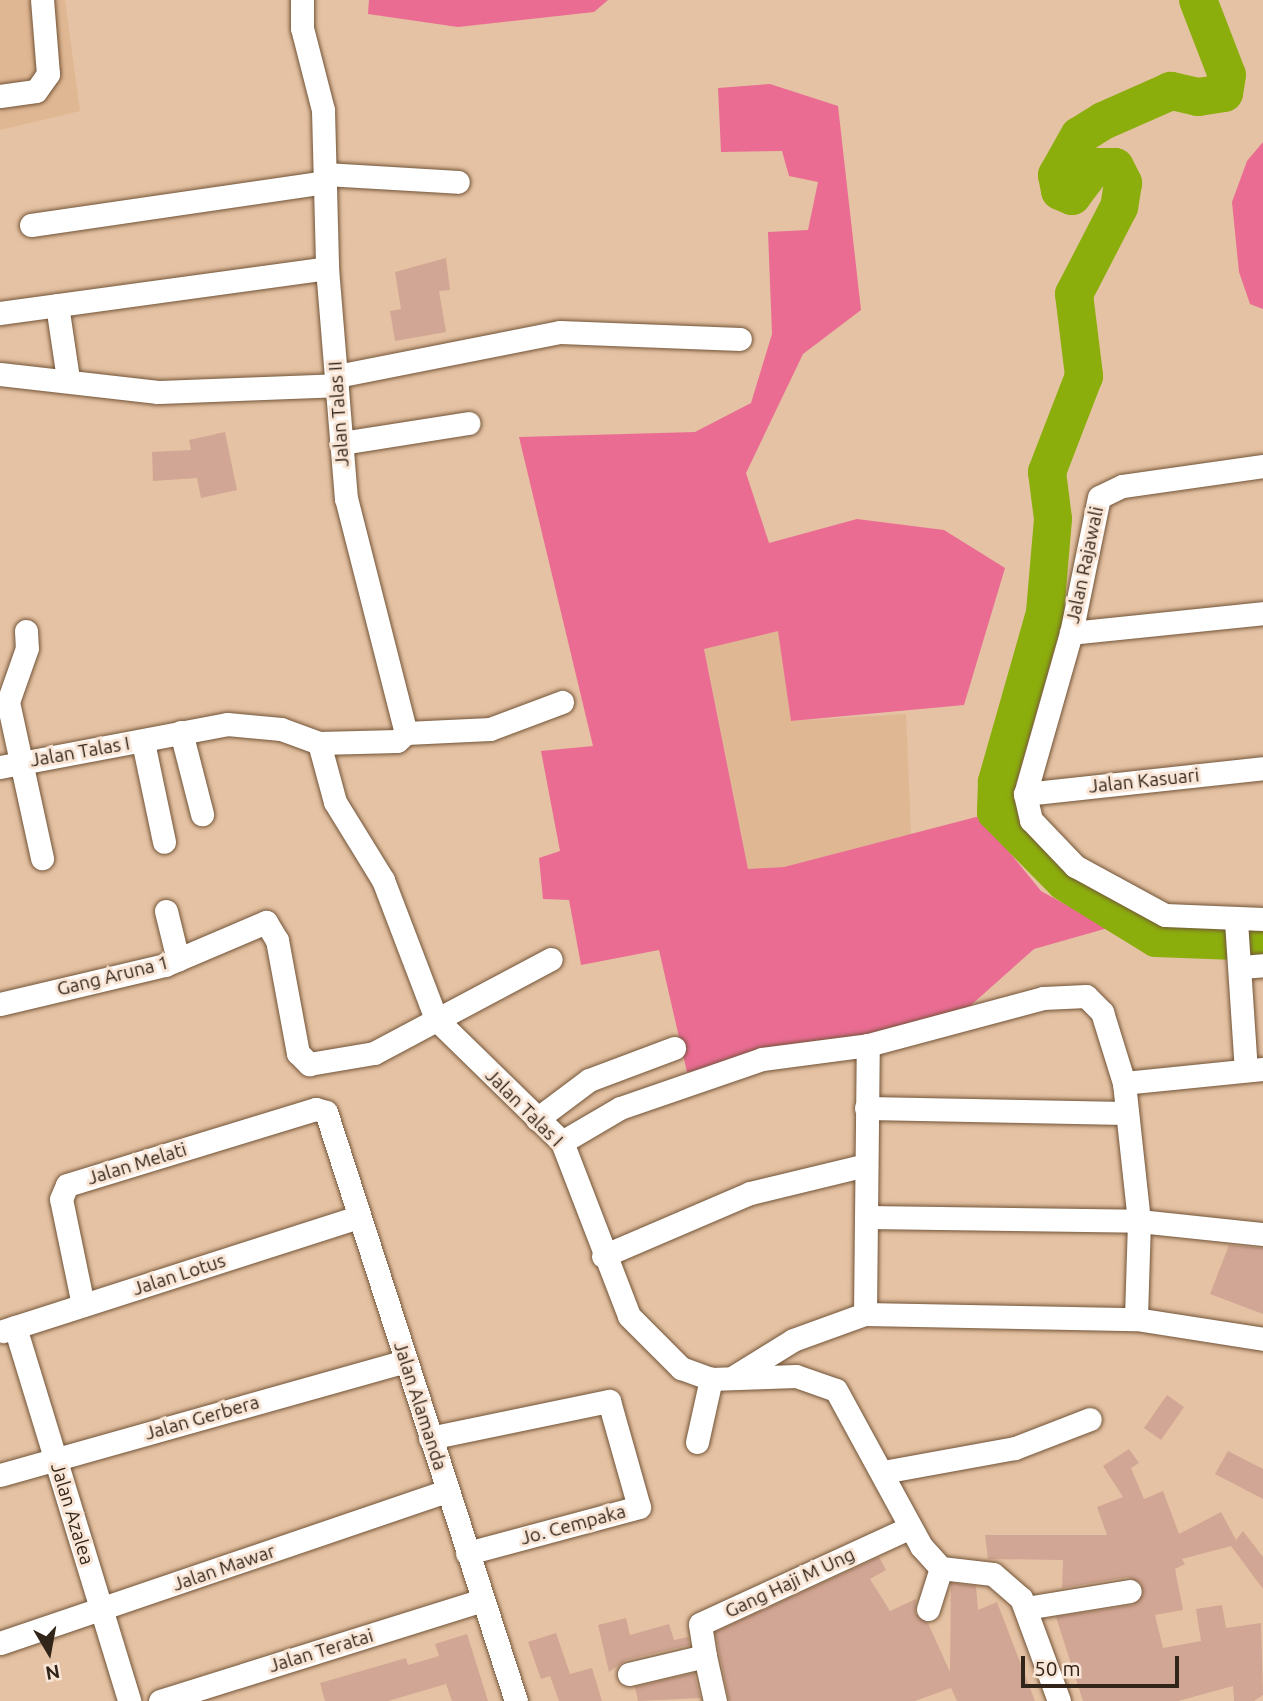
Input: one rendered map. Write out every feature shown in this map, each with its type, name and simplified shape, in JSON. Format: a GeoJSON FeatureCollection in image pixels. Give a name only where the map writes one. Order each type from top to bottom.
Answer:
{"type":"FeatureCollection","features":[{"type":"Feature","properties":{"kind":"street"},"geometry":{"type":"LineString","coordinates":[[0,96],[36,91],[48,74],[42,0]]}},
{"type":"Feature","properties":{"kind":"street","name":"Jalan Talas II"},"geometry":{"type":"LineString","coordinates":[[302,0],[302,28],[323,110],[327,268],[346,498],[403,737]]}},
{"type":"Feature","properties":{"kind":"street"},"geometry":{"type":"LineString","coordinates":[[31,225],[325,178],[458,182]]}},
{"type":"Feature","properties":{"kind":"street"},"geometry":{"type":"LineString","coordinates":[[0,313],[327,268]]}},
{"type":"Feature","properties":{"kind":"street"},"geometry":{"type":"LineString","coordinates":[[57,305],[68,379]]}},
{"type":"Feature","properties":{"kind":"street"},"geometry":{"type":"LineString","coordinates":[[0,374],[68,379],[158,392],[337,381],[560,332],[740,339]]}},
{"type":"Feature","properties":{"kind":"street"},"geometry":{"type":"LineString","coordinates":[[341,443],[468,423]]}},
{"type":"Feature","properties":{"kind":"street","name":"Jalan Rajawali"},"geometry":{"type":"LineString","coordinates":[[1025,794],[1071,633],[1099,497],[1107,489],[1263,466]]}},
{"type":"Feature","properties":{"kind":"street"},"geometry":{"type":"LineString","coordinates":[[1071,633],[1263,613]]}},
{"type":"Feature","properties":{"kind":"street"},"geometry":{"type":"LineString","coordinates":[[26,631],[27,648],[8,702],[9,765],[43,858]]}},
{"type":"Feature","properties":{"kind":"street"},"geometry":{"type":"LineString","coordinates":[[319,743],[490,729],[562,702]]}},
{"type":"Feature","properties":{"kind":"street","name":"Jalan Talas I"},"geometry":{"type":"LineString","coordinates":[[9,765],[143,742],[181,732],[252,725],[319,743],[335,802],[383,880],[436,1019],[562,1142],[603,1256],[625,1307],[651,1342],[681,1368],[710,1379],[735,1376],[796,1376],[836,1390],[883,1472],[909,1528],[941,1568]]}},
{"type":"Feature","properties":{"kind":"street"},"geometry":{"type":"LineString","coordinates":[[403,737],[478,743],[548,727]]}},
{"type":"Feature","properties":{"kind":"street"},"geometry":{"type":"LineString","coordinates":[[181,732],[202,814]]}},
{"type":"Feature","properties":{"kind":"street"},"geometry":{"type":"LineString","coordinates":[[143,742],[164,842]]}},
{"type":"Feature","properties":{"kind":"street","name":"Jalan Kasuari"},"geometry":{"type":"LineString","coordinates":[[1025,794],[1263,768]]}},
{"type":"Feature","properties":{"kind":"street"},"geometry":{"type":"LineString","coordinates":[[1025,794],[1031,820],[1074,866],[1165,915],[1237,925],[1263,919]]}},
{"type":"Feature","properties":{"kind":"street"},"geometry":{"type":"LineString","coordinates":[[166,911],[178,960]]}},
{"type":"Feature","properties":{"kind":"street","name":"Gang Aruna 1"},"geometry":{"type":"LineString","coordinates":[[0,1004],[178,960],[260,923],[272,927],[298,1054],[309,1064],[361,1058],[436,1019]]}},
{"type":"Feature","properties":{"kind":"street"},"geometry":{"type":"LineString","coordinates":[[1124,1083],[1254,1070],[1249,963],[1237,925]]}},
{"type":"Feature","properties":{"kind":"street"},"geometry":{"type":"LineString","coordinates":[[436,1019],[551,959]]}},
{"type":"Feature","properties":{"kind":"street"},"geometry":{"type":"LineString","coordinates":[[562,1142],[620,1108],[694,1079],[762,1059],[868,1045],[1043,998],[1086,996],[1102,1012],[1124,1083],[1139,1222],[1136,1319]]}},
{"type":"Feature","properties":{"kind":"street"},"geometry":{"type":"LineString","coordinates":[[866,1314],[868,1045]]}},
{"type":"Feature","properties":{"kind":"street"},"geometry":{"type":"LineString","coordinates":[[537,1119],[589,1080],[674,1048]]}},
{"type":"Feature","properties":{"kind":"street"},"geometry":{"type":"LineString","coordinates":[[866,1108],[1127,1112]]}},
{"type":"Feature","properties":{"kind":"street","name":"Jalan Melati"},"geometry":{"type":"LineString","coordinates":[[83,1306],[61,1199],[67,1185],[316,1109],[326,1112]]}},
{"type":"Feature","properties":{"kind":"street","name":"Jalan Alamanda"},"geometry":{"type":"LineString","coordinates":[[326,1112],[516,1701]]}},
{"type":"Feature","properties":{"kind":"street"},"geometry":{"type":"LineString","coordinates":[[603,1256],[750,1193],[866,1165]]}},
{"type":"Feature","properties":{"kind":"street","name":"Jalan Lotus"},"geometry":{"type":"LineString","coordinates":[[8,1329],[358,1217]]}},
{"type":"Feature","properties":{"kind":"street"},"geometry":{"type":"LineString","coordinates":[[867,1217],[1139,1222],[1263,1234]]}},
{"type":"Feature","properties":{"kind":"street"},"geometry":{"type":"LineString","coordinates":[[735,1376],[793,1340],[866,1314],[1136,1319],[1263,1339]]}},
{"type":"Feature","properties":{"kind":"street","name":"Jalan Azalea"},"geometry":{"type":"LineString","coordinates":[[8,1329],[55,1459],[129,1701]]}},
{"type":"Feature","properties":{"kind":"street","name":"Jalan Gerbera"},"geometry":{"type":"LineString","coordinates":[[0,1475],[405,1361]]}},
{"type":"Feature","properties":{"kind":"street"},"geometry":{"type":"LineString","coordinates":[[696,1442],[710,1379]]}},
{"type":"Feature","properties":{"kind":"street","name":"Jo. Cempaka"},"geometry":{"type":"LineString","coordinates":[[430,1437],[609,1401],[639,1507],[467,1553]]}},
{"type":"Feature","properties":{"kind":"street"},"geometry":{"type":"LineString","coordinates":[[883,1472],[1016,1448],[1090,1419]]}},
{"type":"Feature","properties":{"kind":"street","name":"Jalan Mawar"},"geometry":{"type":"LineString","coordinates":[[0,1643],[447,1491]]}},
{"type":"Feature","properties":{"kind":"street","name":"Gang Haji M Ung"},"geometry":{"type":"LineString","coordinates":[[705,1656],[700,1624],[909,1528]]}},
{"type":"Feature","properties":{"kind":"street"},"geometry":{"type":"LineString","coordinates":[[928,1609],[941,1568],[993,1574],[1026,1608],[1059,1701]]}},
{"type":"Feature","properties":{"kind":"street"},"geometry":{"type":"LineString","coordinates":[[1026,1608],[1130,1591]]}},
{"type":"Feature","properties":{"kind":"street","name":"Jalan Teratai"},"geometry":{"type":"LineString","coordinates":[[160,1701],[483,1600]]}},
{"type":"Feature","properties":{"kind":"street"},"geometry":{"type":"LineString","coordinates":[[629,1674],[705,1656],[715,1701]]}},
{"type":"Feature","properties":{"kind":"shaded area"},"geometry":{"type":"Polygon","coordinates":[[[0,0],[65,0],[80,111],[0,130],[0,0]]]}},
{"type":"Feature","properties":{"kind":"shaded area"},"geometry":{"type":"Polygon","coordinates":[[[369,0],[608,0],[594,12],[458,27],[368,14],[369,0]]]}},
{"type":"Feature","properties":{"kind":"shaded area"},"geometry":{"type":"Polygon","coordinates":[[[770,84],[838,106],[861,310],[803,354],[746,473],[769,543],[857,519],[944,530],[1005,568],[964,705],[791,721],[778,631],[704,649],[748,869],[784,867],[980,816],[1041,891],[1108,928],[1034,949],[970,1006],[927,1023],[687,1072],[659,950],[581,965],[569,900],[543,899],[539,858],[560,851],[541,751],[593,746],[519,437],[695,432],[751,403],[772,334],[768,232],[808,230],[818,182],[789,176],[782,151],[721,152],[718,88],[770,84]]]}},
{"type":"Feature","properties":{"kind":"shaded area"},"geometry":{"type":"Polygon","coordinates":[[[1263,142],[1263,309],[1250,304],[1239,272],[1232,202],[1247,161],[1263,142]]]}},
{"type":"Feature","properties":{"kind":"shaded area"},"geometry":{"type":"Polygon","coordinates":[[[779,630],[791,721],[906,714],[911,834],[784,867],[748,869],[704,649],[779,630]]]}},
{"type":"Feature","properties":{"kind":"building"},"geometry":{"type":"Polygon","coordinates":[[[446,258],[450,290],[439,291],[446,332],[395,341],[390,311],[401,309],[395,272],[446,258]]]}},
{"type":"Feature","properties":{"kind":"building"},"geometry":{"type":"Polygon","coordinates":[[[225,432],[237,490],[201,498],[197,478],[153,481],[152,452],[191,450],[189,440],[225,432]]]}},
{"type":"Feature","properties":{"kind":"building"},"geometry":{"type":"Polygon","coordinates":[[[1229,1245],[1263,1248],[1263,1314],[1210,1294],[1229,1245]]]}},
{"type":"Feature","properties":{"kind":"building"},"geometry":{"type":"Polygon","coordinates":[[[1167,1395],[1184,1407],[1161,1440],[1144,1428],[1167,1395]]]}},
{"type":"Feature","properties":{"kind":"building"},"geometry":{"type":"Polygon","coordinates":[[[1129,1449],[1139,1463],[1131,1468],[1144,1499],[1163,1491],[1179,1534],[1221,1512],[1236,1540],[1243,1531],[1263,1557],[1263,1589],[1231,1546],[1182,1559],[1185,1564],[1175,1569],[1183,1610],[1155,1615],[1163,1648],[1201,1641],[1196,1609],[1222,1605],[1226,1628],[1261,1623],[1263,1695],[1254,1701],[1234,1701],[1233,1686],[1178,1701],[1083,1701],[1056,1617],[1133,1605],[1143,1595],[1141,1583],[1128,1577],[1062,1588],[1063,1560],[988,1559],[985,1535],[1107,1535],[1097,1507],[1123,1497],[1103,1466],[1129,1449]]]}},
{"type":"Feature","properties":{"kind":"building"},"geometry":{"type":"Polygon","coordinates":[[[1228,1451],[1263,1469],[1263,1499],[1215,1474],[1228,1451]]]}},
{"type":"Feature","properties":{"kind":"building"},"geometry":{"type":"Polygon","coordinates":[[[879,1557],[886,1570],[870,1579],[890,1611],[916,1599],[915,1613],[928,1623],[950,1672],[951,1583],[976,1586],[978,1610],[997,1602],[1035,1701],[957,1701],[951,1688],[915,1701],[729,1701],[715,1632],[879,1557]]]}},
{"type":"Feature","properties":{"kind":"building"},"geometry":{"type":"Polygon","coordinates":[[[626,1618],[630,1635],[669,1624],[674,1640],[688,1637],[689,1645],[626,1660],[609,1672],[598,1625],[626,1618]]]}},
{"type":"Feature","properties":{"kind":"building"},"geometry":{"type":"Polygon","coordinates":[[[556,1633],[570,1674],[592,1668],[602,1701],[559,1701],[550,1676],[541,1679],[528,1642],[556,1633]]]}},
{"type":"Feature","properties":{"kind":"building"},"geometry":{"type":"Polygon","coordinates":[[[467,1634],[488,1701],[452,1701],[446,1684],[388,1701],[325,1701],[320,1683],[406,1658],[408,1665],[439,1656],[435,1644],[467,1634]]]}},
{"type":"Feature","properties":{"kind":"building"},"geometry":{"type":"Polygon","coordinates":[[[694,1673],[700,1698],[638,1701],[635,1687],[694,1673]]]}},
{"type":"Feature","properties":{"kind":"waterway"},"geometry":{"type":"LineString","coordinates":[[1198,0],[1227,75],[1224,93],[1198,97],[1171,91],[1103,121],[1079,136],[1057,175],[1060,191],[1072,196],[1094,167],[1115,167],[1123,183],[1119,207],[1074,294],[1084,376],[1047,472],[1053,519],[1045,613],[997,782],[996,812],[1065,882],[1156,938],[1263,942]]}}]}
